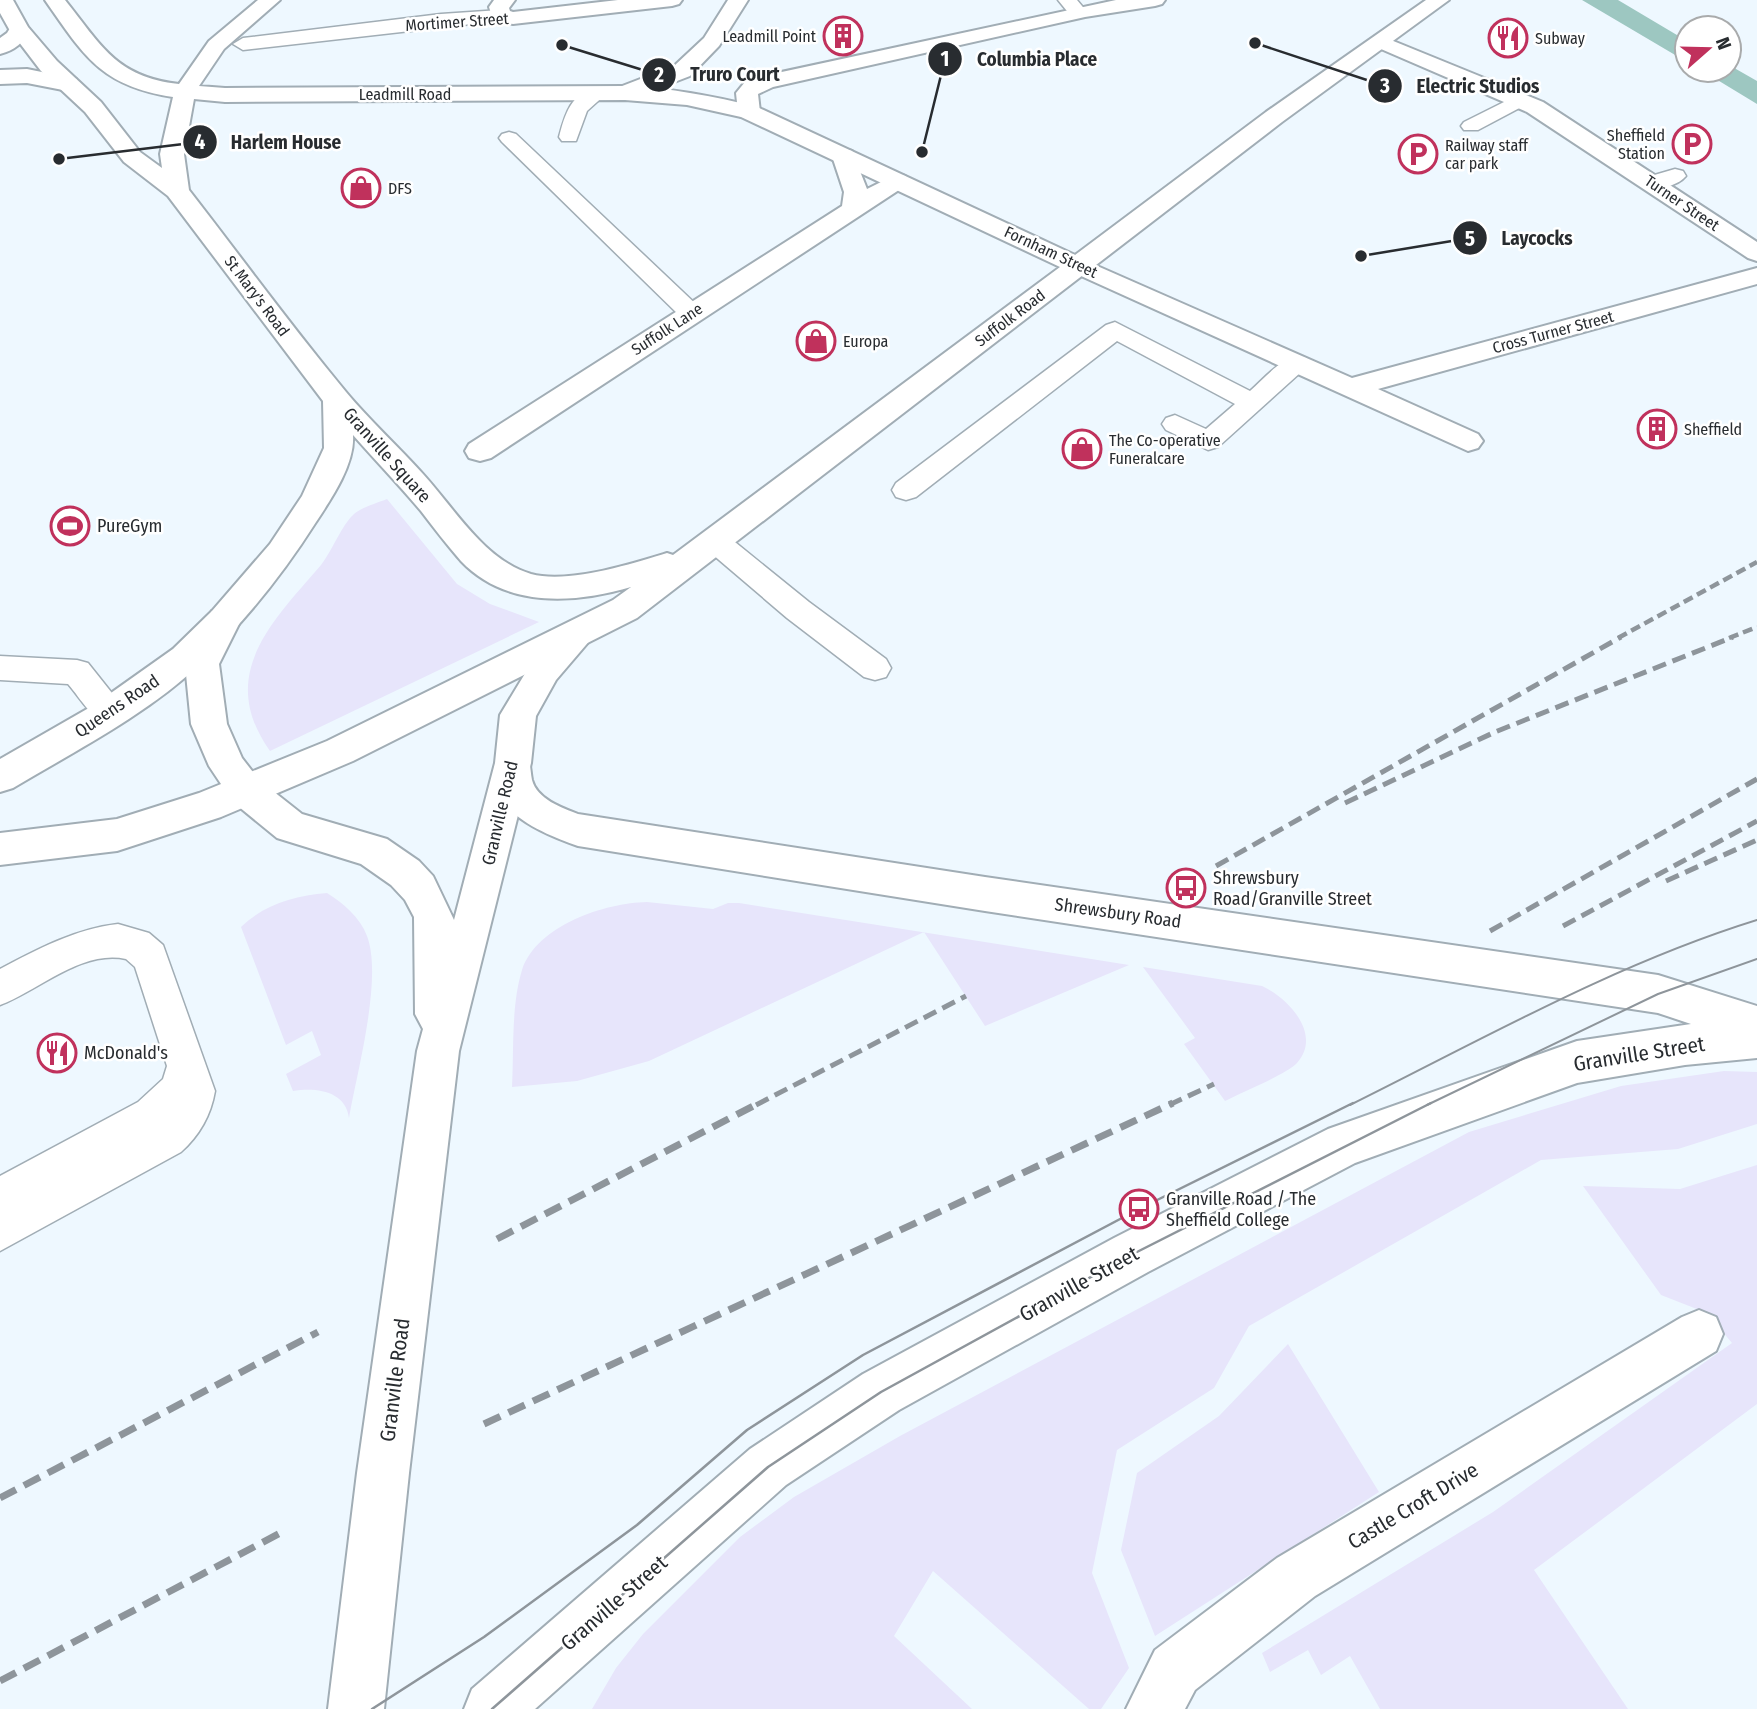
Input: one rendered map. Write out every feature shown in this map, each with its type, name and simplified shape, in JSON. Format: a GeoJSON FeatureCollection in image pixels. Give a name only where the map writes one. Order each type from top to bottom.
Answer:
{"type":"FeatureCollection","features":[{"type":"Feature","properties":{"kind":"main road","name":"St Mary's Road"},"geometry":{"type":"LineString","coordinates":[[3,0],[19,29],[108,125],[132,157],[177,191],[337,400]]}},
{"type":"Feature","properties":{"kind":"main road"},"geometry":{"type":"LineString","coordinates":[[54,0],[93,47],[124,77],[185,91],[216,45],[270,0]]}},
{"type":"Feature","properties":{"kind":"main road","name":"Mortimer Street"},"geometry":{"type":"LineString","coordinates":[[503,8],[513,18],[672,0]]}},
{"type":"Feature","properties":{"kind":"main road"},"geometry":{"type":"LineString","coordinates":[[625,93],[682,71],[712,42],[738,0]]}},
{"type":"Feature","properties":{"kind":"main road"},"geometry":{"type":"LineString","coordinates":[[749,112],[747,93],[752,87],[1072,6],[1155,0]]}},
{"type":"Feature","properties":{"kind":"main road","name":"Suffolk Road"},"geometry":{"type":"LineString","coordinates":[[580,632],[625,609],[1274,117],[1438,0]]}},
{"type":"Feature","properties":{"kind":"main road"},"geometry":{"type":"LineString","coordinates":[[0,48],[17,36],[19,29]]}},
{"type":"Feature","properties":{"kind":"main road"},"geometry":{"type":"LineString","coordinates":[[712,42],[719,55],[754,75],[790,77]]}},
{"type":"Feature","properties":{"kind":"main road","name":"Turner Street"},"geometry":{"type":"LineString","coordinates":[[1381,42],[1520,100],[1571,129],[1757,253]]}},
{"type":"Feature","properties":{"kind":"main road"},"geometry":{"type":"LineString","coordinates":[[0,77],[27,76],[68,84]]}},
{"type":"Feature","properties":{"kind":"main road","name":"St Mary's Road"},"geometry":{"type":"LineString","coordinates":[[177,191],[172,154],[185,91]]}},
{"type":"Feature","properties":{"kind":"main road","name":"Leadmill Road"},"geometry":{"type":"LineString","coordinates":[[185,91],[225,95],[625,93]]}},
{"type":"Feature","properties":{"kind":"main road","name":"Fornham Street"},"geometry":{"type":"LineString","coordinates":[[625,93],[681,96],[749,112],[1079,266],[1468,441]]}},
{"type":"Feature","properties":{"kind":"main road"},"geometry":{"type":"LineString","coordinates":[[844,156],[856,192],[854,208]]}},
{"type":"Feature","properties":{"kind":"main road","name":"Suffolk Lane"},"geometry":{"type":"LineString","coordinates":[[480,451],[897,181]]}},
{"type":"Feature","properties":{"kind":"main road","name":"Cross Turner Street"},"geometry":{"type":"LineString","coordinates":[[1349,388],[1757,276]]}},
{"type":"Feature","properties":{"kind":"main road","name":"Granville Square"},"geometry":{"type":"LineString","coordinates":[[337,400],[413,482],[474,554],[500,574],[527,585],[545,588],[621,580],[663,567],[715,541]]}},
{"type":"Feature","properties":{"kind":"main road","name":"Granville Square"},"geometry":{"type":"LineString","coordinates":[[246,791],[227,766],[209,724],[204,700],[202,664],[224,620],[281,552],[316,498],[339,448],[337,400]]}},
{"type":"Feature","properties":{"kind":"main road","name":"Queens Road"},"geometry":{"type":"LineString","coordinates":[[0,777],[111,712],[185,658],[224,620]]}},
{"type":"Feature","properties":{"kind":"main road"},"geometry":{"type":"LineString","coordinates":[[4,853],[117,835],[246,791],[340,751],[580,632]]}},
{"type":"Feature","properties":{"kind":"main road","name":"Granville Road"},"geometry":{"type":"LineString","coordinates":[[356,1709],[386,1448],[438,1051],[513,763],[518,715],[544,671],[580,632]]}},
{"type":"Feature","properties":{"kind":"main road","name":"Shrewsbury Road"},"geometry":{"type":"LineString","coordinates":[[513,763],[512,780],[519,796],[548,820],[578,830],[985,894],[1658,994],[1757,1026]]}},
{"type":"Feature","properties":{"kind":"main road","name":"Granville Road"},"geometry":{"type":"LineString","coordinates":[[246,791],[290,827],[373,851],[405,873],[418,888],[433,916],[438,1051]]}},
{"type":"Feature","properties":{"kind":"main road","name":"Granville Street"},"geometry":{"type":"LineString","coordinates":[[492,1709],[768,1467],[881,1392],[1131,1255],[1344,1145],[1577,1062],[1685,1045],[1757,1038]]}},
{"type":"Feature","properties":{"kind":"main road","name":"Castle Croft Drive"},"geometry":{"type":"LineString","coordinates":[[1154,1709],[1175,1670],[1296,1577],[1699,1334]]}},
{"type":"Feature","properties":{"kind":"lane","name":"Mortimer Street"},"geometry":{"type":"LineString","coordinates":[[243,44],[441,20],[503,8]]}},
{"type":"Feature","properties":{"kind":"lane"},"geometry":{"type":"LineString","coordinates":[[569,137],[577,108],[597,93]]}},
{"type":"Feature","properties":{"kind":"lane"},"geometry":{"type":"LineString","coordinates":[[1471,126],[1520,100]]}},
{"type":"Feature","properties":{"kind":"lane"},"geometry":{"type":"LineString","coordinates":[[509,138],[691,313]]}},
{"type":"Feature","properties":{"kind":"lane"},"geometry":{"type":"LineString","coordinates":[[1652,183],[1675,176]]}},
{"type":"Feature","properties":{"kind":"lane"},"geometry":{"type":"LineString","coordinates":[[906,490],[1071,370],[1115,330],[1253,403]]}},
{"type":"Feature","properties":{"kind":"lane"},"geometry":{"type":"LineString","coordinates":[[1175,424],[1208,441],[1297,364]]}},
{"type":"Feature","properties":{"kind":"lane"},"geometry":{"type":"LineString","coordinates":[[715,541],[799,610],[876,668]]}},
{"type":"Feature","properties":{"kind":"lane"},"geometry":{"type":"LineString","coordinates":[[0,668],[77,672],[111,712]]}},
{"type":"Feature","properties":{"kind":"lane"},"geometry":{"type":"LineString","coordinates":[[0,988],[80,948],[102,941],[125,941],[146,952],[195,1085],[189,1113],[173,1132],[0,1230]]}},
{"type":"Feature","properties":{"kind":"lane"},"geometry":{"type":"LineString","coordinates":[[0,1011],[56,982],[102,941]]}},
{"type":"Feature","properties":{"kind":"lane"},"geometry":{"type":"LineString","coordinates":[[0,1199],[152,1116],[186,1079],[186,1060]]}},
{"type":"Feature","properties":{"kind":"shaded area"},"geometry":{"type":"Polygon","coordinates":[[[1582,0],[1618,0],[1673,33],[1673,54],[1582,0]]]}},
{"type":"Feature","properties":{"kind":"shaded area"},"geometry":{"type":"Polygon","coordinates":[[[1743,73],[1757,81],[1757,104],[1724,84],[1743,84],[1743,73]]]}},
{"type":"Feature","properties":{"kind":"shaded area"},"geometry":{"type":"Polygon","coordinates":[[[387,499],[457,584],[490,604],[539,622],[270,751],[255,724],[248,698],[249,674],[257,651],[285,607],[321,565],[349,519],[360,510],[387,499]]]}},
{"type":"Feature","properties":{"kind":"shaded area"},"geometry":{"type":"Polygon","coordinates":[[[327,893],[345,906],[360,923],[367,936],[371,954],[372,976],[367,1026],[349,1118],[342,1102],[328,1093],[293,1091],[286,1074],[321,1055],[312,1031],[286,1045],[241,927],[270,907],[303,896],[327,893]]]}},
{"type":"Feature","properties":{"kind":"shaded area"},"geometry":{"type":"Polygon","coordinates":[[[647,902],[713,909],[728,903],[739,903],[923,932],[649,1061],[577,1081],[512,1087],[516,998],[522,970],[530,954],[557,929],[574,920],[612,907],[647,902]]]}},
{"type":"Feature","properties":{"kind":"shaded area"},"geometry":{"type":"Polygon","coordinates":[[[924,932],[1129,965],[985,1026],[924,932]]]}},
{"type":"Feature","properties":{"kind":"shaded area"},"geometry":{"type":"Polygon","coordinates":[[[1143,967],[1262,986],[1272,991],[1299,1018],[1306,1040],[1304,1052],[1291,1068],[1225,1101],[1184,1044],[1195,1038],[1143,967]]]}},
{"type":"Feature","properties":{"kind":"shaded area"},"geometry":{"type":"Polygon","coordinates":[[[1724,1071],[1757,1072],[1757,1124],[1678,1149],[1541,1160],[1249,1326],[1214,1388],[1117,1450],[1092,1573],[1129,1668],[1101,1709],[1089,1709],[933,1571],[894,1636],[972,1709],[592,1709],[616,1668],[643,1634],[740,1537],[794,1497],[900,1436],[1469,1132],[1621,1086],[1724,1071]]]}},
{"type":"Feature","properties":{"kind":"shaded area"},"geometry":{"type":"Polygon","coordinates":[[[1757,1165],[1757,1404],[1534,1570],[1628,1709],[1380,1709],[1350,1656],[1321,1675],[1308,1650],[1270,1672],[1262,1653],[1493,1512],[1732,1343],[1707,1313],[1661,1295],[1583,1186],[1680,1189],[1757,1165]]]}},
{"type":"Feature","properties":{"kind":"shaded area"},"geometry":{"type":"Polygon","coordinates":[[[1288,1344],[1379,1492],[1155,1636],[1121,1550],[1137,1473],[1219,1416],[1288,1344]]]}},
{"type":"Feature","properties":{"kind":"tram line"},"geometry":{"type":"LineString","coordinates":[[1350,1105],[1601,980],[1652,958],[1757,920]]}},
{"type":"Feature","properties":{"kind":"tram line"},"geometry":{"type":"LineString","coordinates":[[1428,1105],[1658,994],[1757,959]]}},
{"type":"Feature","properties":{"kind":"tram line"},"geometry":{"type":"LineString","coordinates":[[372,1709],[484,1637],[637,1525],[747,1430],[863,1355],[1139,1209],[1353,1103]]}},
{"type":"Feature","properties":{"kind":"tram line"},"geometry":{"type":"LineString","coordinates":[[492,1709],[768,1467],[881,1392],[1131,1255],[1428,1105]]}},
{"type":"Feature","properties":{"kind":"railway"},"geometry":{"type":"LineString","coordinates":[[1618,638],[1757,562]]}},
{"type":"Feature","properties":{"kind":"railway"},"geometry":{"type":"LineString","coordinates":[[1729,638],[1757,627]]}},
{"type":"Feature","properties":{"kind":"railway"},"geometry":{"type":"LineString","coordinates":[[1216,866],[1621,637]]}},
{"type":"Feature","properties":{"kind":"railway"},"geometry":{"type":"LineString","coordinates":[[1345,803],[1495,732],[1733,637]]}},
{"type":"Feature","properties":{"kind":"railway"},"geometry":{"type":"LineString","coordinates":[[1490,931],[1757,779]]}},
{"type":"Feature","properties":{"kind":"railway"},"geometry":{"type":"LineString","coordinates":[[1563,926],[1757,821]]}},
{"type":"Feature","properties":{"kind":"railway"},"geometry":{"type":"LineString","coordinates":[[1666,881],[1757,840]]}},
{"type":"Feature","properties":{"kind":"railway"},"geometry":{"type":"LineString","coordinates":[[756,1105],[966,996]]}},
{"type":"Feature","properties":{"kind":"railway"},"geometry":{"type":"LineString","coordinates":[[1169,1105],[1214,1084]]}},
{"type":"Feature","properties":{"kind":"railway"},"geometry":{"type":"LineString","coordinates":[[497,1239],[759,1103]]}},
{"type":"Feature","properties":{"kind":"railway"},"geometry":{"type":"LineString","coordinates":[[484,1424],[1173,1103]]}},
{"type":"Feature","properties":{"kind":"railway"},"geometry":{"type":"LineString","coordinates":[[0,1498],[318,1332]]}},
{"type":"Feature","properties":{"kind":"railway"},"geometry":{"type":"LineString","coordinates":[[0,1681],[284,1531]]}},
{"type":"Feature","properties":{"kind":"place","name":"Leadmill Point"},"geometry":{"type":"Point","coordinates":[843,36]}},
{"type":"Feature","properties":{"kind":"place","name":"Subway"},"geometry":{"type":"Point","coordinates":[1508,38]}},
{"type":"Feature","properties":{"kind":"place","name":"Electric Studios"},"geometry":{"type":"Point","coordinates":[1255,43]}},
{"type":"Feature","properties":{"kind":"place","name":"Truro Court"},"geometry":{"type":"Point","coordinates":[562,45]}},
{"type":"Feature","properties":{"kind":"place","name":"Sheffield Station"},"geometry":{"type":"Point","coordinates":[1692,144]}},
{"type":"Feature","properties":{"kind":"place","name":"Columbia Place"},"geometry":{"type":"Point","coordinates":[922,152]}},
{"type":"Feature","properties":{"kind":"place","name":"Railway staff car park"},"geometry":{"type":"Point","coordinates":[1418,154]}},
{"type":"Feature","properties":{"kind":"place","name":"Harlem House"},"geometry":{"type":"Point","coordinates":[59,159]}},
{"type":"Feature","properties":{"kind":"place","name":"DFS"},"geometry":{"type":"Point","coordinates":[361,188]}},
{"type":"Feature","properties":{"kind":"place","name":"Laycocks"},"geometry":{"type":"Point","coordinates":[1361,256]}},
{"type":"Feature","properties":{"kind":"place","name":"Europa"},"geometry":{"type":"Point","coordinates":[816,341]}},
{"type":"Feature","properties":{"kind":"place","name":"Sheffield"},"geometry":{"type":"Point","coordinates":[1657,429]}},
{"type":"Feature","properties":{"kind":"place","name":"The Co-operative Funeralcare"},"geometry":{"type":"Point","coordinates":[1082,449]}},
{"type":"Feature","properties":{"kind":"place","name":"PureGym"},"geometry":{"type":"Point","coordinates":[70,526]}},
{"type":"Feature","properties":{"kind":"place","name":"Shrewsbury Road/Granville Street"},"geometry":{"type":"Point","coordinates":[1186,888]}},
{"type":"Feature","properties":{"kind":"place","name":"McDonald's"},"geometry":{"type":"Point","coordinates":[57,1053]}},
{"type":"Feature","properties":{"kind":"place","name":"Granville Road / The Sheffield College"},"geometry":{"type":"Point","coordinates":[1139,1209]}}]}
